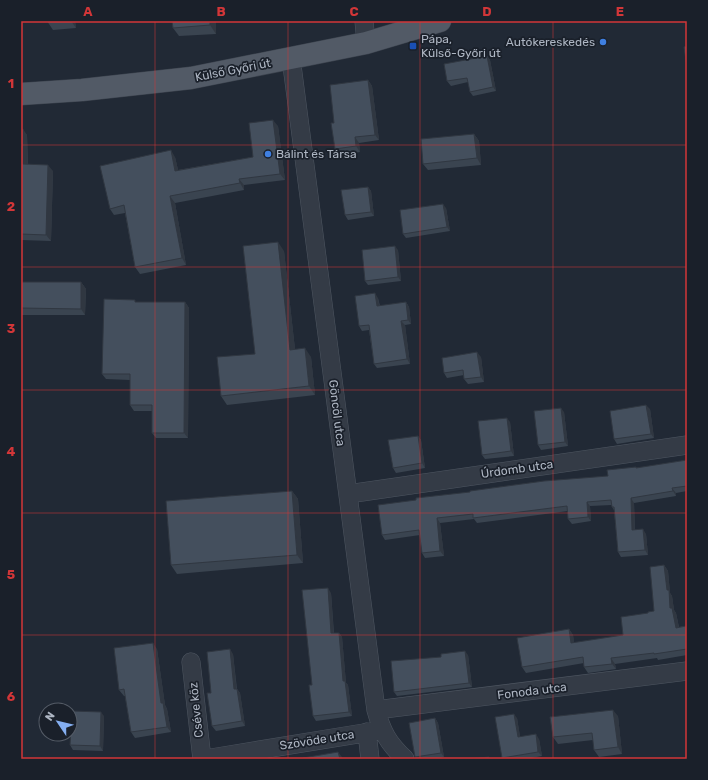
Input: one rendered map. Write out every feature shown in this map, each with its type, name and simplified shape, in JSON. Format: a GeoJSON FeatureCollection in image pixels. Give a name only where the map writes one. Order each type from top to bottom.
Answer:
{"type":"FeatureCollection","features":[{"type":"Feature","properties":{"kind":"main road","name":"Külső Győri út"},"geometry":{"type":"LineString","coordinates":[[21,94],[82,90],[190,78],[366,43],[440,21]]}},
{"type":"Feature","properties":{"kind":"street"},"geometry":{"type":"LineString","coordinates":[[364,21],[366,43]]}},
{"type":"Feature","properties":{"kind":"street","name":"Göncöl utca"},"geometry":{"type":"LineString","coordinates":[[291,58],[376,710],[374,731],[405,759]]}},
{"type":"Feature","properties":{"kind":"street","name":"Úrdomb utca"},"geometry":{"type":"LineString","coordinates":[[348,494],[687,445]]}},
{"type":"Feature","properties":{"kind":"street","name":"Cséve köz"},"geometry":{"type":"LineString","coordinates":[[191,662],[203,759]]}},
{"type":"Feature","properties":{"kind":"street","name":"Fonoda utca"},"geometry":{"type":"LineString","coordinates":[[376,710],[687,671]]}},
{"type":"Feature","properties":{"kind":"street"},"geometry":{"type":"LineString","coordinates":[[370,759],[374,731]]}},
{"type":"Feature","properties":{"kind":"street","name":"Szövöde utca"},"geometry":{"type":"LineString","coordinates":[[203,759],[374,731]]}},
{"type":"Feature","properties":{"kind":"building"},"geometry":{"type":"Polygon","coordinates":[[[172,21],[210,21],[210,25],[173,28],[172,21]]]}},
{"type":"Feature","properties":{"kind":"building"},"geometry":{"type":"Polygon","coordinates":[[[687,46],[687,67],[684,47],[687,46]]]}},
{"type":"Feature","properties":{"kind":"building"},"geometry":{"type":"Polygon","coordinates":[[[487,56],[493,87],[470,92],[467,78],[447,81],[444,64],[487,56]]]}},
{"type":"Feature","properties":{"kind":"building"},"geometry":{"type":"Polygon","coordinates":[[[368,80],[375,135],[355,137],[356,146],[335,149],[331,123],[334,123],[330,85],[368,80]]]}},
{"type":"Feature","properties":{"kind":"building"},"geometry":{"type":"Polygon","coordinates":[[[273,120],[280,174],[239,179],[240,183],[170,196],[182,258],[135,267],[124,205],[110,209],[100,166],[171,150],[175,171],[253,157],[249,123],[273,120]]]}},
{"type":"Feature","properties":{"kind":"building"},"geometry":{"type":"Polygon","coordinates":[[[21,129],[23,129],[23,164],[48,165],[46,235],[21,234],[21,129]]]}},
{"type":"Feature","properties":{"kind":"building"},"geometry":{"type":"Polygon","coordinates":[[[474,134],[477,158],[423,164],[421,139],[474,134]]]}},
{"type":"Feature","properties":{"kind":"building"},"geometry":{"type":"Polygon","coordinates":[[[368,187],[371,212],[345,215],[341,190],[368,187]]]}},
{"type":"Feature","properties":{"kind":"building"},"geometry":{"type":"Polygon","coordinates":[[[443,204],[447,227],[403,234],[400,210],[443,204]]]}},
{"type":"Feature","properties":{"kind":"building"},"geometry":{"type":"Polygon","coordinates":[[[278,242],[290,350],[305,348],[309,386],[221,396],[217,357],[255,354],[243,246],[278,242]]]}},
{"type":"Feature","properties":{"kind":"building"},"geometry":{"type":"Polygon","coordinates":[[[395,246],[398,277],[365,281],[362,250],[395,246]]]}},
{"type":"Feature","properties":{"kind":"building"},"geometry":{"type":"Polygon","coordinates":[[[21,282],[81,282],[81,309],[21,308],[21,282]]]}},
{"type":"Feature","properties":{"kind":"building"},"geometry":{"type":"Polygon","coordinates":[[[375,293],[377,306],[406,302],[408,320],[401,321],[407,359],[374,364],[369,325],[359,326],[355,296],[375,293]]]}},
{"type":"Feature","properties":{"kind":"building"},"geometry":{"type":"Polygon","coordinates":[[[104,299],[135,300],[135,302],[185,302],[184,433],[152,433],[152,405],[130,405],[130,374],[102,374],[104,299]]]}},
{"type":"Feature","properties":{"kind":"building"},"geometry":{"type":"Polygon","coordinates":[[[477,352],[481,377],[464,379],[463,370],[444,373],[442,358],[477,352]]]}},
{"type":"Feature","properties":{"kind":"building"},"geometry":{"type":"Polygon","coordinates":[[[646,405],[651,434],[614,439],[610,411],[646,405]]]}},
{"type":"Feature","properties":{"kind":"building"},"geometry":{"type":"Polygon","coordinates":[[[561,408],[565,442],[538,445],[534,411],[561,408]]]}},
{"type":"Feature","properties":{"kind":"building"},"geometry":{"type":"Polygon","coordinates":[[[507,418],[511,451],[482,455],[478,421],[507,418]]]}},
{"type":"Feature","properties":{"kind":"building"},"geometry":{"type":"Polygon","coordinates":[[[418,436],[422,463],[393,468],[388,440],[418,436]]]}},
{"type":"Feature","properties":{"kind":"building"},"geometry":{"type":"Polygon","coordinates":[[[687,460],[687,486],[672,488],[673,491],[631,498],[632,530],[643,529],[645,550],[618,552],[614,507],[612,507],[611,500],[587,502],[588,517],[568,519],[567,506],[473,518],[473,514],[437,518],[440,551],[422,553],[419,530],[382,535],[378,505],[416,500],[416,498],[544,481],[608,476],[607,470],[636,468],[687,460]]]}},
{"type":"Feature","properties":{"kind":"building"},"geometry":{"type":"Polygon","coordinates":[[[292,491],[297,555],[171,565],[166,501],[292,491]]]}},
{"type":"Feature","properties":{"kind":"building"},"geometry":{"type":"Polygon","coordinates":[[[664,565],[667,590],[669,590],[670,608],[672,608],[676,628],[686,626],[687,649],[611,658],[612,664],[584,667],[583,657],[522,667],[517,638],[569,629],[571,643],[623,635],[621,617],[654,611],[650,567],[664,565]]]}},
{"type":"Feature","properties":{"kind":"building"},"geometry":{"type":"Polygon","coordinates":[[[328,588],[331,633],[339,633],[343,681],[345,681],[349,712],[313,716],[309,685],[312,685],[302,590],[328,588]]]}},
{"type":"Feature","properties":{"kind":"building"},"geometry":{"type":"Polygon","coordinates":[[[153,643],[161,703],[163,703],[167,727],[131,732],[124,689],[119,690],[114,648],[153,643]]]}},
{"type":"Feature","properties":{"kind":"building"},"geometry":{"type":"Polygon","coordinates":[[[230,649],[234,689],[237,689],[242,721],[212,726],[207,693],[211,693],[207,652],[230,649]]]}},
{"type":"Feature","properties":{"kind":"building"},"geometry":{"type":"Polygon","coordinates":[[[465,651],[469,683],[394,692],[391,661],[441,657],[441,654],[465,651]]]}},
{"type":"Feature","properties":{"kind":"building"},"geometry":{"type":"Polygon","coordinates":[[[613,710],[618,747],[594,750],[592,733],[553,737],[550,717],[613,710]]]}},
{"type":"Feature","properties":{"kind":"building"},"geometry":{"type":"Polygon","coordinates":[[[78,711],[101,712],[100,746],[70,745],[70,742],[78,742],[78,711]]]}},
{"type":"Feature","properties":{"kind":"building"},"geometry":{"type":"Polygon","coordinates":[[[514,714],[518,737],[536,734],[538,752],[502,758],[495,717],[514,714]]]}},
{"type":"Feature","properties":{"kind":"building"},"geometry":{"type":"Polygon","coordinates":[[[435,718],[441,753],[415,757],[409,723],[435,718]]]}},
{"type":"Feature","properties":{"kind":"building"},"geometry":{"type":"Polygon","coordinates":[[[338,752],[340,759],[303,759],[303,758],[338,752]]]}},
{"type":"Feature","properties":{"kind":"building"},"geometry":{"type":"Polygon","coordinates":[[[489,757],[489,759],[468,759],[489,757]]]}},
{"type":"Feature","properties":{"kind":"place","name":"Autókereskedés"},"geometry":{"type":"Point","coordinates":[603,42]}},
{"type":"Feature","properties":{"kind":"place","name":"Pápa, Külső-Győri út"},"geometry":{"type":"Point","coordinates":[413,46]}},
{"type":"Feature","properties":{"kind":"place","name":"Bálint és Társa"},"geometry":{"type":"Point","coordinates":[268,154]}}]}
